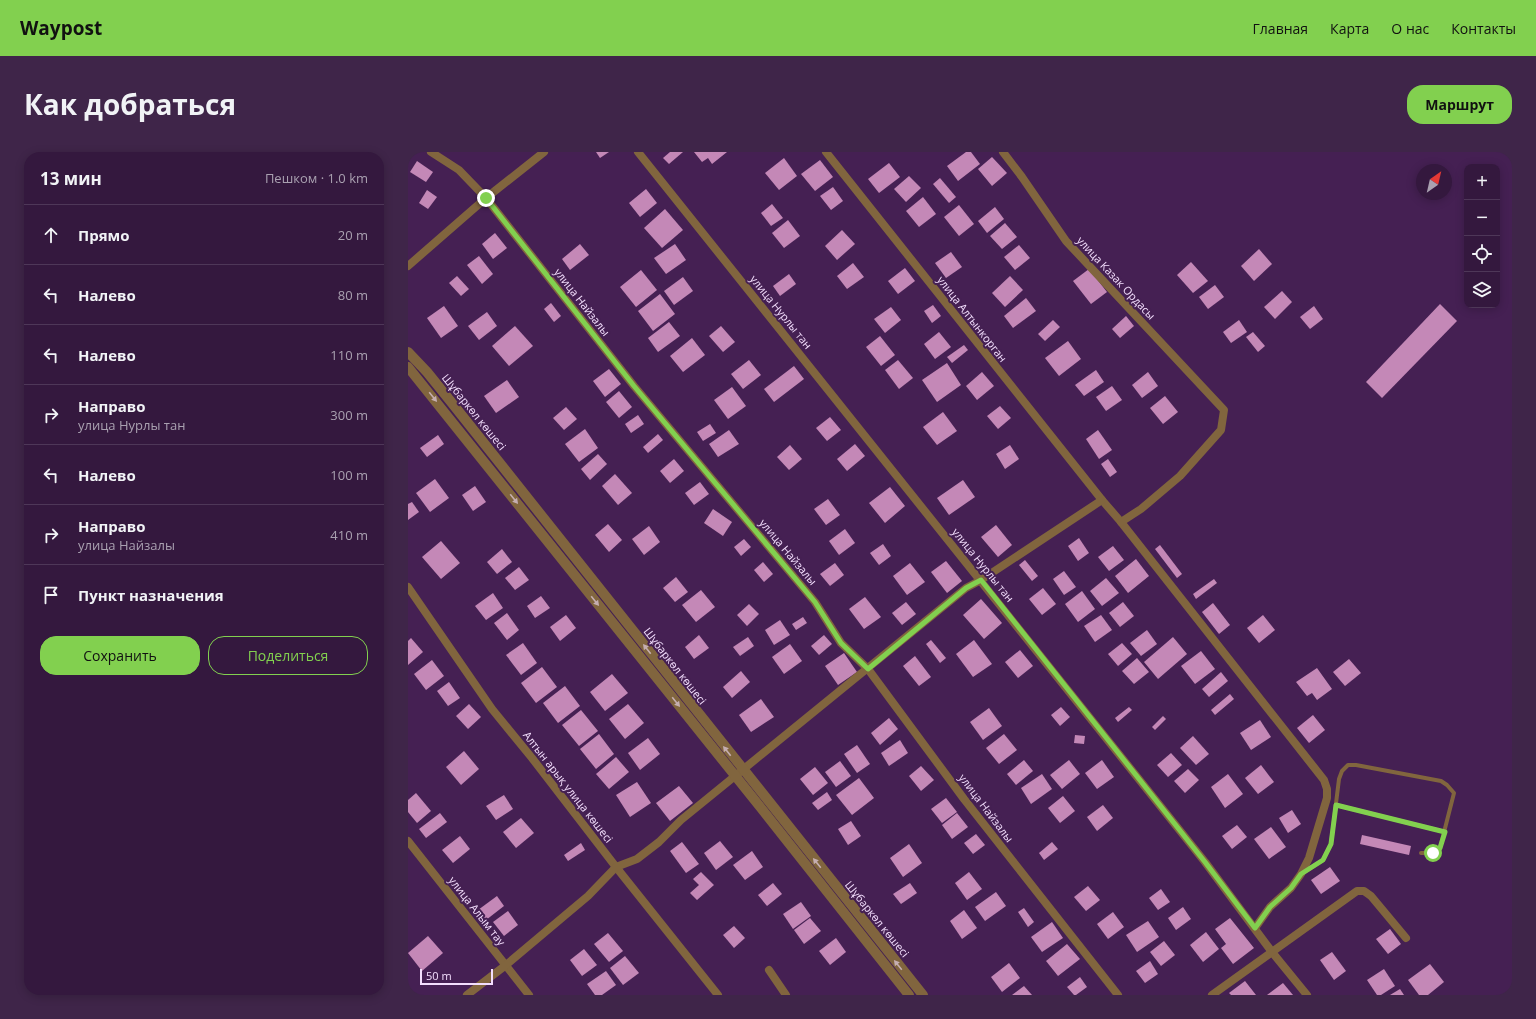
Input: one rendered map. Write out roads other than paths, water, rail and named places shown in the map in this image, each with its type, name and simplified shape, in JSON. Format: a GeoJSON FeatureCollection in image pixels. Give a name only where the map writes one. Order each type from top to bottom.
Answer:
{"type":"FeatureCollection","features":[{"type":"Feature","properties":{"kind":"street","name":"улица Найзалы"},"geometry":{"type":"LineString","coordinates":[[431,152],[459,170],[486,198],[634,386],[815,602],[841,643],[868,669],[964,799],[1118,995]]}},
{"type":"Feature","properties":{"kind":"street"},"geometry":{"type":"LineString","coordinates":[[408,266],[486,198],[544,152]]}},
{"type":"Feature","properties":{"kind":"street","name":"улица Нурлы тан"},"geometry":{"type":"LineString","coordinates":[[638,152],[1205,862],[1306,995]]}},
{"type":"Feature","properties":{"kind":"street","name":"улица Алтынкорган"},"geometry":{"type":"LineString","coordinates":[[826,152],[1121,522],[1324,780],[1327,789],[1327,798],[1308,858],[1301,874],[1291,888],[1270,907],[1255,928]]}},
{"type":"Feature","properties":{"kind":"street","name":"улица Казак Ордасы"},"geometry":{"type":"LineString","coordinates":[[1003,152],[1066,241],[1224,410],[1221,430],[1180,476],[1141,509],[1121,522]]}},
{"type":"Feature","properties":{"kind":"street","name":"Шұбаркөл көшесі"},"geometry":{"type":"LineString","coordinates":[[408,352],[439,387],[739,773],[909,995]]}},
{"type":"Feature","properties":{"kind":"street","name":"Шұбаркөл көшесі"},"geometry":{"type":"LineString","coordinates":[[408,367],[739,773],[923,995]]}},
{"type":"Feature","properties":{"kind":"street"},"geometry":{"type":"LineString","coordinates":[[467,995],[506,965],[588,896],[616,867],[637,859],[659,842],[681,820],[966,588],[981,580],[1102,500]]}},
{"type":"Feature","properties":{"kind":"street","name":"Алтын арық улица көшесі"},"geometry":{"type":"LineString","coordinates":[[408,587],[492,709],[718,995]]}},
{"type":"Feature","properties":{"kind":"street","name":"улица Алым тау"},"geometry":{"type":"LineString","coordinates":[[408,841],[529,995]]}},
{"type":"Feature","properties":{"kind":"street"},"geometry":{"type":"LineString","coordinates":[[1212,995],[1357,891],[1362,890],[1370,896],[1406,938]]}},
{"type":"Feature","properties":{"kind":"street"},"geometry":{"type":"LineString","coordinates":[[769,970],[786,995]]}},
{"type":"Feature","properties":{"kind":"lane"},"geometry":{"type":"LineString","coordinates":[[1301,874],[1323,860],[1331,844],[1339,779],[1342,771],[1348,765],[1356,765],[1441,781],[1454,793],[1440,848],[1433,853],[1421,853]]}},
{"type":"Feature","properties":{"kind":"lane"},"geometry":{"type":"LineString","coordinates":[[1336,805],[1445,832]]}}]}
